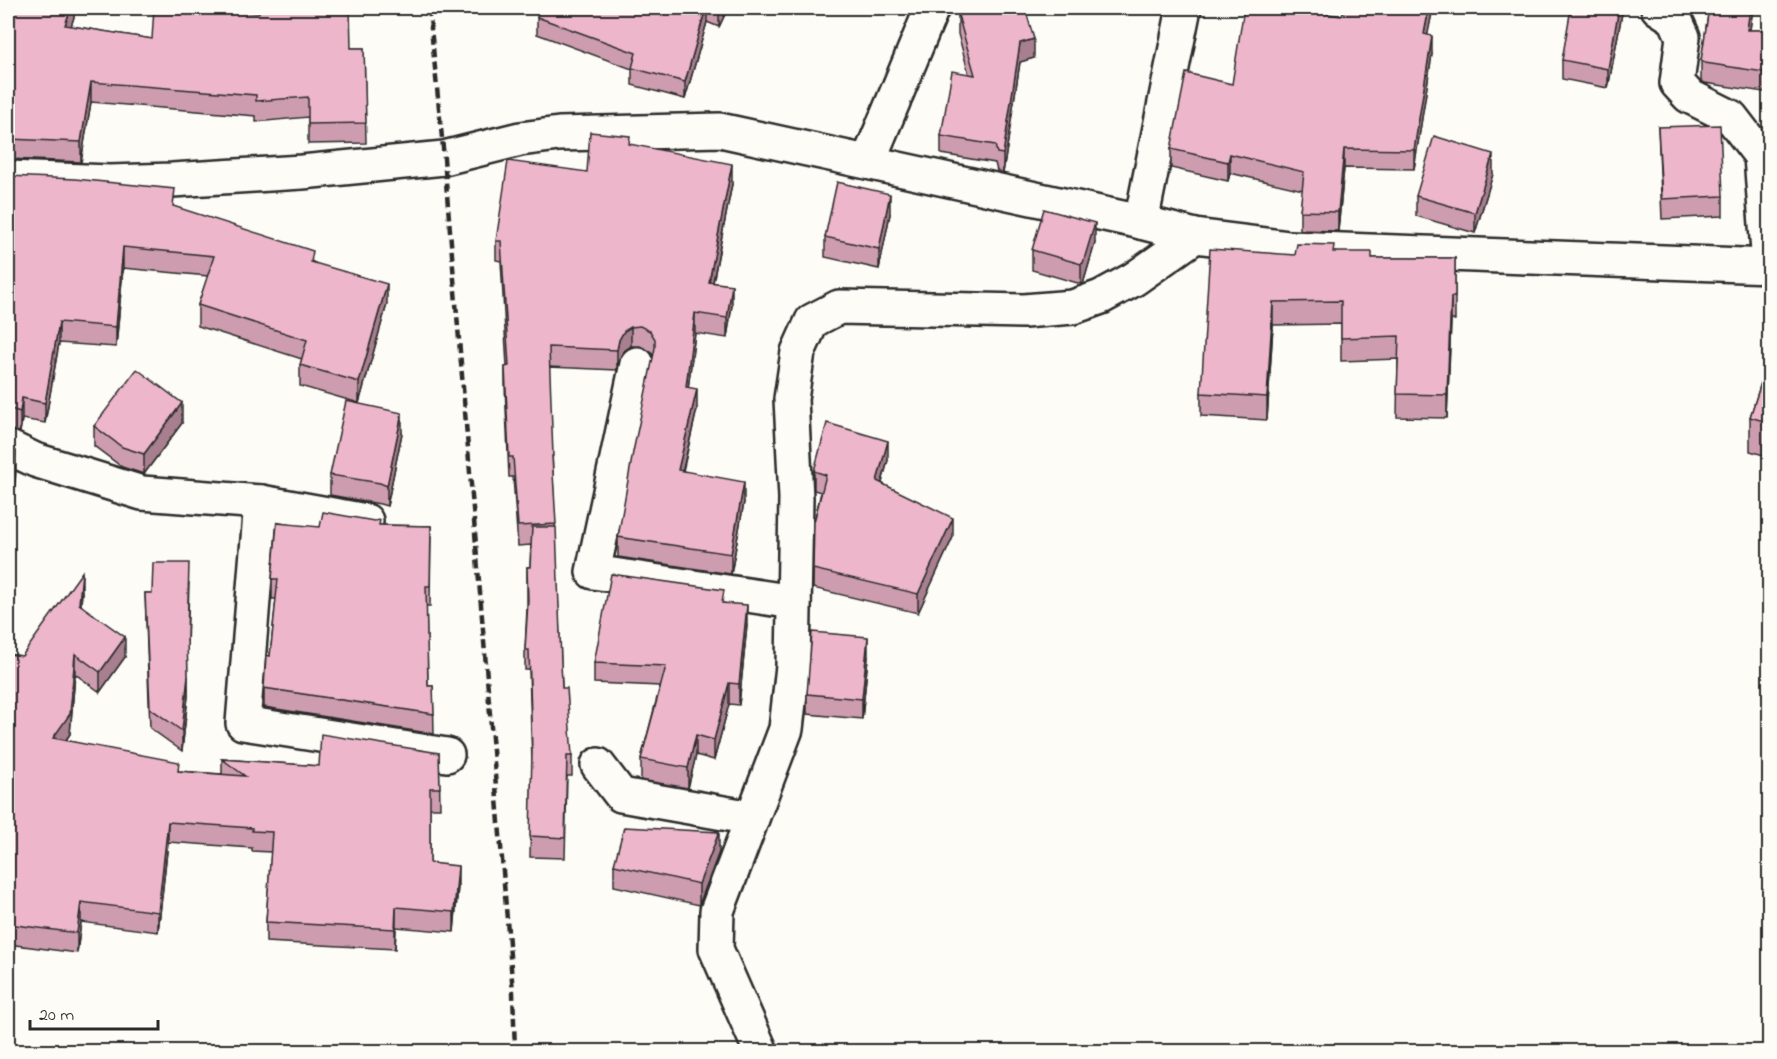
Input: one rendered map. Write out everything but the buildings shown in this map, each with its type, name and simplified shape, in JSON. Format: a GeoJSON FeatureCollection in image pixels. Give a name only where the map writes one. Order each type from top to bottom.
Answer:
{"type":"FeatureCollection","features":[{"type":"Feature","properties":{"kind":"street"},"geometry":{"type":"LineString","coordinates":[[868,162],[932,8]]}},
{"type":"Feature","properties":{"kind":"street"},"geometry":{"type":"LineString","coordinates":[[1141,222],[1184,8]]}},
{"type":"Feature","properties":{"kind":"street"},"geometry":{"type":"LineString","coordinates":[[8,178],[141,181],[279,173],[444,158],[520,140],[559,134],[720,130],[1196,236],[1289,248],[1769,266],[1761,156],[1731,117],[1689,96],[1677,83],[1683,37],[1675,19],[1658,8]]}},
{"type":"Feature","properties":{"kind":"street"},"geometry":{"type":"LineString","coordinates":[[761,1052],[716,949],[717,911],[786,729],[793,666],[796,498],[790,399],[798,352],[812,321],[839,307],[1024,311],[1073,307],[1101,297],[1134,279],[1196,236]]}},
{"type":"Feature","properties":{"kind":"street"},"geometry":{"type":"LineString","coordinates":[[637,364],[594,572],[794,602]]}},
{"type":"Feature","properties":{"kind":"street"},"geometry":{"type":"LineString","coordinates":[[8,447],[35,460],[142,493],[261,502],[377,522]]}},
{"type":"Feature","properties":{"kind":"street"},"geometry":{"type":"LineString","coordinates":[[261,502],[243,723],[447,755]]}},
{"type":"Feature","properties":{"kind":"street"},"geometry":{"type":"LineString","coordinates":[[598,765],[621,795],[752,818]]}},
{"type":"Feature","properties":{"kind":"railway"},"geometry":{"type":"LineString","coordinates":[[429,8],[444,158],[513,992],[515,1052]]}}]}
